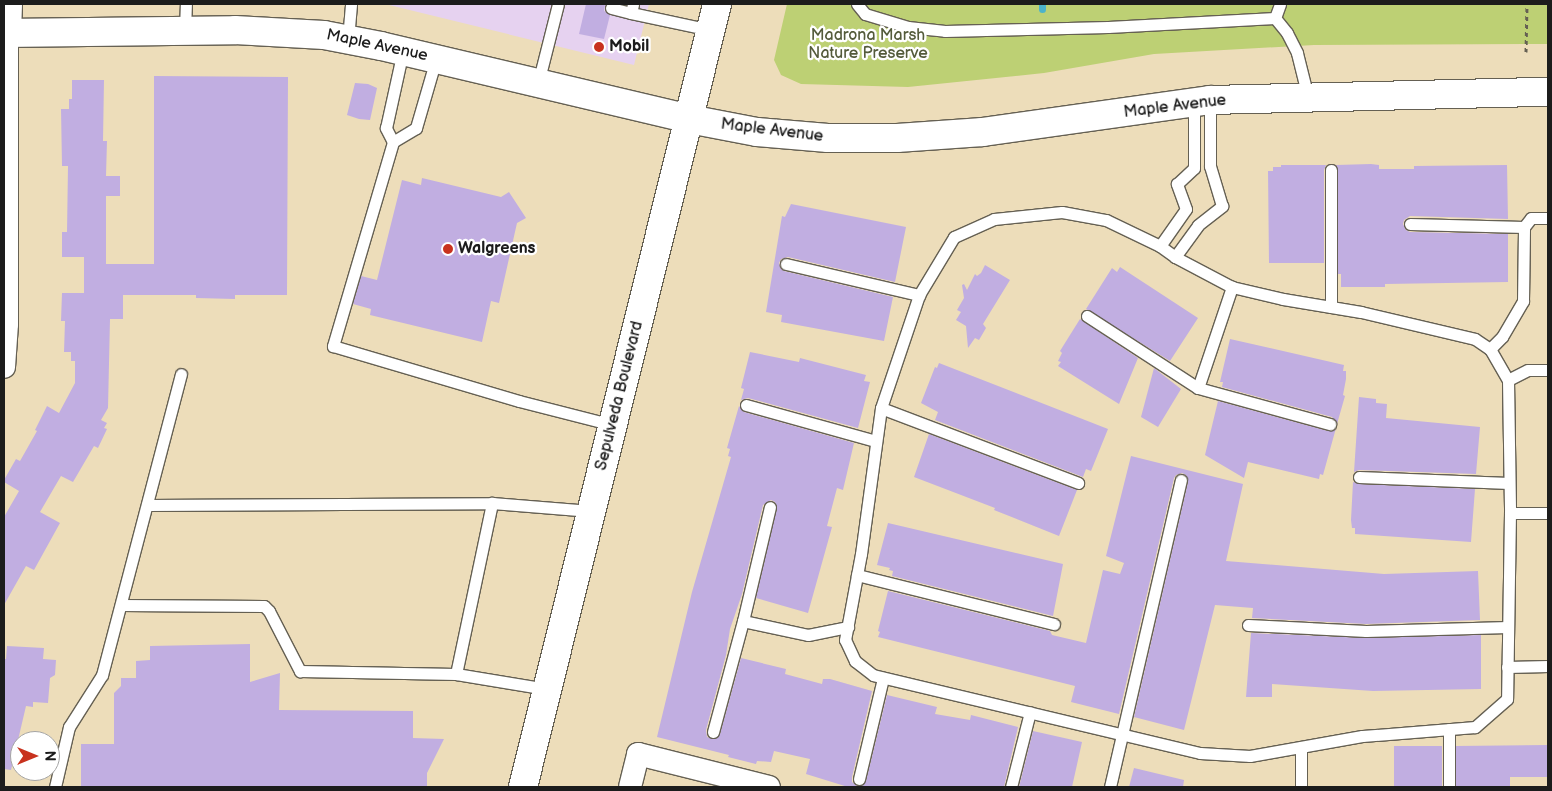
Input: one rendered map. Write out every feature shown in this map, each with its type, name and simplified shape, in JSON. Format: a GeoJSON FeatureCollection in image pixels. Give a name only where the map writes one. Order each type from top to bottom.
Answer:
{"type":"FeatureCollection","features":[{"type":"Feature","properties":{"kind":"street"},"geometry":{"type":"LineString","coordinates":[[4,367],[6,324],[6,33],[8,4]]}},
{"type":"Feature","properties":{"kind":"street","name":"Sepulveda Boulevard"},"geometry":{"type":"LineString","coordinates":[[523,787],[717,4]]}},
{"type":"Feature","properties":{"kind":"street","name":"Maple Avenue"},"geometry":{"type":"LineString","coordinates":[[6,33],[185,17],[235,30],[324,35],[403,51],[689,119],[757,132],[828,138],[897,138],[993,131],[1202,101],[1548,92]]}},
{"type":"Feature","properties":{"kind":"street"},"geometry":{"type":"LineString","coordinates":[[630,787],[638,754],[769,787]]}},
{"type":"Feature","properties":{"kind":"lane"},"geometry":{"type":"LineString","coordinates":[[348,40],[351,4]]}},
{"type":"Feature","properties":{"kind":"lane"},"geometry":{"type":"LineString","coordinates":[[538,83],[558,4]]}},
{"type":"Feature","properties":{"kind":"lane"},"geometry":{"type":"LineString","coordinates":[[857,4],[865,14],[908,27],[944,31],[1108,27],[1275,18]]}},
{"type":"Feature","properties":{"kind":"lane"},"geometry":{"type":"LineString","coordinates":[[1271,4],[1275,18],[1287,33],[1297,53],[1308,97]]}},
{"type":"Feature","properties":{"kind":"lane"},"geometry":{"type":"LineString","coordinates":[[1275,18],[1280,4]]}},
{"type":"Feature","properties":{"kind":"lane"},"geometry":{"type":"LineString","coordinates":[[611,8],[632,8],[710,30]]}},
{"type":"Feature","properties":{"kind":"lane"},"geometry":{"type":"LineString","coordinates":[[393,142],[386,128],[403,51]]}},
{"type":"Feature","properties":{"kind":"lane"},"geometry":{"type":"LineString","coordinates":[[436,59],[416,128],[393,142],[333,346],[519,401],[612,425]]}},
{"type":"Feature","properties":{"kind":"lane"},"geometry":{"type":"LineString","coordinates":[[1160,246],[1186,209],[1178,184],[1194,168],[1202,101]]}},
{"type":"Feature","properties":{"kind":"lane"},"geometry":{"type":"LineString","coordinates":[[1175,257],[1198,225],[1222,206],[1210,166],[1202,101]]}},
{"type":"Feature","properties":{"kind":"lane"},"geometry":{"type":"LineString","coordinates":[[1331,170],[1332,307]]}},
{"type":"Feature","properties":{"kind":"lane"},"geometry":{"type":"LineString","coordinates":[[1062,212],[1106,220],[1160,246],[1175,257],[1232,287],[1475,339],[1490,349],[1508,380],[1510,513],[1507,699],[1475,728],[1362,736],[1250,756],[1200,753],[883,678],[873,675],[855,661],[846,640],[881,408],[919,295],[954,237],[994,218],[1062,212]]}},
{"type":"Feature","properties":{"kind":"lane"},"geometry":{"type":"LineString","coordinates":[[1490,349],[1502,337],[1523,301],[1524,227],[1531,218],[1548,218]]}},
{"type":"Feature","properties":{"kind":"lane"},"geometry":{"type":"LineString","coordinates":[[1410,224],[1524,227]]}},
{"type":"Feature","properties":{"kind":"lane"},"geometry":{"type":"LineString","coordinates":[[786,264],[919,295]]}},
{"type":"Feature","properties":{"kind":"lane"},"geometry":{"type":"LineString","coordinates":[[1198,388],[1232,287]]}},
{"type":"Feature","properties":{"kind":"lane"},"geometry":{"type":"LineString","coordinates":[[1087,316],[1198,388],[1330,424]]}},
{"type":"Feature","properties":{"kind":"lane"},"geometry":{"type":"LineString","coordinates":[[1508,380],[1528,370],[1548,370]]}},
{"type":"Feature","properties":{"kind":"lane"},"geometry":{"type":"LineString","coordinates":[[55,787],[69,728],[102,675],[181,374]]}},
{"type":"Feature","properties":{"kind":"lane"},"geometry":{"type":"LineString","coordinates":[[746,405],[876,441]]}},
{"type":"Feature","properties":{"kind":"lane"},"geometry":{"type":"LineString","coordinates":[[881,408],[1078,482]]}},
{"type":"Feature","properties":{"kind":"lane"},"geometry":{"type":"LineString","coordinates":[[1359,477],[1510,482]]}},
{"type":"Feature","properties":{"kind":"lane"},"geometry":{"type":"LineString","coordinates":[[1110,787],[1181,480]]}},
{"type":"Feature","properties":{"kind":"lane"},"geometry":{"type":"LineString","coordinates":[[147,505],[492,503],[591,511]]}},
{"type":"Feature","properties":{"kind":"lane"},"geometry":{"type":"LineString","coordinates":[[456,674],[492,503]]}},
{"type":"Feature","properties":{"kind":"lane"},"geometry":{"type":"LineString","coordinates":[[713,732],[743,621],[770,506]]}},
{"type":"Feature","properties":{"kind":"lane"},"geometry":{"type":"LineString","coordinates":[[1510,513],[1548,513]]}},
{"type":"Feature","properties":{"kind":"lane"},"geometry":{"type":"LineString","coordinates":[[857,575],[1054,624]]}},
{"type":"Feature","properties":{"kind":"lane"},"geometry":{"type":"LineString","coordinates":[[120,605],[264,606],[269,611],[300,671],[456,674],[547,689]]}},
{"type":"Feature","properties":{"kind":"lane"},"geometry":{"type":"LineString","coordinates":[[743,621],[808,635],[848,627]]}},
{"type":"Feature","properties":{"kind":"lane"},"geometry":{"type":"LineString","coordinates":[[1248,625],[1366,631],[1508,627]]}},
{"type":"Feature","properties":{"kind":"lane"},"geometry":{"type":"LineString","coordinates":[[1507,667],[1548,666]]}},
{"type":"Feature","properties":{"kind":"lane"},"geometry":{"type":"LineString","coordinates":[[859,779],[883,678]]}},
{"type":"Feature","properties":{"kind":"lane"},"geometry":{"type":"LineString","coordinates":[[1011,787],[1030,712]]}},
{"type":"Feature","properties":{"kind":"lane"},"geometry":{"type":"LineString","coordinates":[[1449,729],[1449,787]]}},
{"type":"Feature","properties":{"kind":"lane"},"geometry":{"type":"LineString","coordinates":[[1301,747],[1301,787]]}},
{"type":"Feature","properties":{"kind":"path"},"geometry":{"type":"LineString","coordinates":[[1526,52],[1527,4]]}},
{"type":"Feature","properties":{"kind":"shaded area","name":"Mobil"},"geometry":{"type":"Polygon","coordinates":[[[385,4],[649,4],[634,65],[385,4]]]}},
{"type":"Feature","properties":{"kind":"green space","name":"Madrona Marsh Nature Preserve"},"geometry":{"type":"Polygon","coordinates":[[[787,4],[1548,4],[1548,44],[1314,45],[1154,54],[1044,73],[908,87],[801,84],[781,75],[774,60],[787,4]]]}},
{"type":"Feature","properties":{"kind":"building"},"geometry":{"type":"Polygon","coordinates":[[[586,4],[605,4],[604,11],[610,15],[604,39],[579,34],[586,4]]]}},
{"type":"Feature","properties":{"kind":"building"},"geometry":{"type":"Polygon","coordinates":[[[154,76],[288,77],[287,295],[235,295],[235,299],[196,298],[196,295],[123,295],[123,319],[110,319],[108,408],[101,420],[107,423],[104,428],[107,429],[98,448],[94,446],[73,482],[61,476],[40,512],[60,523],[34,570],[26,566],[4,605],[4,517],[19,491],[4,482],[4,480],[16,459],[20,461],[37,431],[35,430],[47,406],[59,413],[75,383],[75,361],[71,361],[71,352],[64,352],[65,321],[61,321],[62,293],[84,293],[84,257],[62,257],[62,232],[67,232],[68,166],[62,166],[61,109],[69,109],[69,99],[72,99],[72,80],[104,80],[103,141],[107,141],[106,176],[120,176],[120,196],[106,196],[106,264],[154,264],[154,76]]]}},
{"type":"Feature","properties":{"kind":"building"},"geometry":{"type":"Polygon","coordinates":[[[355,83],[368,84],[377,88],[370,120],[347,115],[355,83]]]}},
{"type":"Feature","properties":{"kind":"building"},"geometry":{"type":"Polygon","coordinates":[[[1281,165],[1326,165],[1324,170],[1324,263],[1269,263],[1268,171],[1273,171],[1273,167],[1281,167],[1281,165]]]}},
{"type":"Feature","properties":{"kind":"building"},"geometry":{"type":"Polygon","coordinates":[[[1336,165],[1379,165],[1379,169],[1414,169],[1414,166],[1507,165],[1508,219],[1410,216],[1404,220],[1403,224],[1406,230],[1410,232],[1508,234],[1508,282],[1385,284],[1385,287],[1341,287],[1341,274],[1338,274],[1338,170],[1336,165]]]}},
{"type":"Feature","properties":{"kind":"building","name":"Walgreens"},"geometry":{"type":"Polygon","coordinates":[[[422,178],[501,197],[509,192],[526,218],[517,223],[499,303],[491,301],[482,342],[370,315],[371,309],[353,304],[361,276],[377,280],[402,180],[421,185],[422,178]]]}},
{"type":"Feature","properties":{"kind":"building"},"geometry":{"type":"Polygon","coordinates":[[[791,204],[906,227],[895,282],[788,257],[781,259],[779,263],[784,271],[893,297],[884,341],[781,322],[782,315],[766,312],[782,216],[785,217],[791,204]]]}},
{"type":"Feature","properties":{"kind":"building"},"geometry":{"type":"Polygon","coordinates":[[[985,265],[1010,280],[983,324],[986,328],[979,340],[975,338],[968,348],[966,326],[956,320],[961,312],[957,310],[964,298],[962,285],[964,284],[967,290],[975,274],[977,276],[981,273],[985,265]]]}},
{"type":"Feature","properties":{"kind":"building"},"geometry":{"type":"Polygon","coordinates":[[[1120,267],[1198,318],[1170,361],[1086,309],[1112,268],[1117,272],[1120,267]]]}},
{"type":"Feature","properties":{"kind":"building"},"geometry":{"type":"Polygon","coordinates":[[[1080,319],[1138,358],[1119,404],[1058,366],[1061,362],[1058,361],[1062,353],[1060,351],[1080,319]]]}},
{"type":"Feature","properties":{"kind":"building"},"geometry":{"type":"Polygon","coordinates":[[[1230,339],[1344,365],[1343,371],[1346,371],[1346,379],[1343,395],[1345,396],[1337,424],[1332,417],[1222,387],[1223,382],[1220,382],[1230,339]]]}},
{"type":"Feature","properties":{"kind":"building"},"geometry":{"type":"Polygon","coordinates":[[[750,352],[799,362],[800,358],[866,375],[864,381],[870,382],[858,428],[748,398],[741,400],[744,389],[741,388],[750,352]]]}},
{"type":"Feature","properties":{"kind":"building"},"geometry":{"type":"Polygon","coordinates":[[[939,363],[1108,429],[1091,471],[1086,469],[1083,477],[935,420],[938,412],[921,403],[935,367],[937,368],[939,363]]]}},
{"type":"Feature","properties":{"kind":"building"},"geometry":{"type":"Polygon","coordinates":[[[1154,368],[1181,389],[1158,427],[1141,417],[1154,368]]]}},
{"type":"Feature","properties":{"kind":"building"},"geometry":{"type":"Polygon","coordinates":[[[1359,397],[1376,399],[1376,403],[1387,404],[1386,418],[1480,427],[1476,474],[1359,470],[1354,472],[1359,397]]]}},
{"type":"Feature","properties":{"kind":"building"},"geometry":{"type":"Polygon","coordinates":[[[1218,401],[1328,431],[1336,428],[1323,475],[1320,474],[1319,479],[1248,462],[1244,478],[1205,455],[1218,401]]]}},
{"type":"Feature","properties":{"kind":"building"},"geometry":{"type":"Polygon","coordinates":[[[739,406],[744,412],[854,443],[843,490],[837,488],[827,526],[832,527],[808,613],[756,598],[777,508],[775,502],[771,500],[763,505],[742,594],[730,629],[726,655],[706,730],[707,737],[714,739],[720,734],[741,658],[786,669],[785,674],[822,684],[823,679],[830,679],[872,691],[852,777],[852,782],[857,786],[862,786],[866,781],[887,695],[937,707],[935,714],[970,720],[971,715],[1018,727],[1004,787],[848,787],[806,774],[810,759],[774,751],[771,762],[757,761],[756,764],[728,757],[729,755],[657,737],[692,592],[731,457],[728,456],[730,449],[727,448],[739,406]]]}},
{"type":"Feature","properties":{"kind":"building"},"geometry":{"type":"Polygon","coordinates":[[[929,434],[1077,490],[1059,536],[994,510],[995,508],[914,477],[929,434]]]}},
{"type":"Feature","properties":{"kind":"building"},"geometry":{"type":"Polygon","coordinates":[[[1131,456],[1243,484],[1226,561],[1384,574],[1478,571],[1480,620],[1366,624],[1252,618],[1253,608],[1215,605],[1184,730],[1134,717],[1188,482],[1186,475],[1182,473],[1174,478],[1119,714],[1071,702],[1075,686],[878,637],[888,591],[1050,631],[1052,635],[1086,643],[1103,570],[1120,574],[1124,563],[1106,556],[1131,456]]]}},
{"type":"Feature","properties":{"kind":"building"},"geometry":{"type":"Polygon","coordinates":[[[1353,482],[1359,484],[1475,489],[1471,542],[1355,534],[1355,528],[1352,528],[1351,520],[1353,482]]]}},
{"type":"Feature","properties":{"kind":"building"},"geometry":{"type":"Polygon","coordinates":[[[888,523],[1063,564],[1053,616],[892,576],[893,571],[889,570],[890,568],[877,565],[888,523]]]}},
{"type":"Feature","properties":{"kind":"building"},"geometry":{"type":"Polygon","coordinates":[[[1251,633],[1366,638],[1481,635],[1481,689],[1373,691],[1272,684],[1272,697],[1246,697],[1251,633]]]}},
{"type":"Feature","properties":{"kind":"building"},"geometry":{"type":"Polygon","coordinates":[[[250,644],[250,682],[280,673],[279,710],[413,711],[413,738],[444,739],[427,773],[427,787],[81,787],[81,744],[114,744],[114,693],[121,686],[121,678],[136,678],[136,661],[150,660],[150,646],[250,644]]]}},
{"type":"Feature","properties":{"kind":"building"},"geometry":{"type":"Polygon","coordinates":[[[7,646],[44,648],[43,659],[56,660],[55,675],[50,678],[48,703],[33,702],[33,707],[26,706],[20,731],[10,731],[10,770],[4,769],[4,659],[6,659],[7,646]]]}},
{"type":"Feature","properties":{"kind":"building"},"geometry":{"type":"Polygon","coordinates":[[[1033,731],[1082,742],[1072,787],[1019,787],[1033,731]]]}},
{"type":"Feature","properties":{"kind":"building"},"geometry":{"type":"Polygon","coordinates":[[[1548,745],[1548,777],[1510,777],[1510,787],[1456,787],[1456,746],[1548,745]]]}},
{"type":"Feature","properties":{"kind":"building"},"geometry":{"type":"Polygon","coordinates":[[[1394,746],[1442,746],[1442,787],[1394,787],[1394,746]]]}},
{"type":"Feature","properties":{"kind":"building"},"geometry":{"type":"Polygon","coordinates":[[[1134,768],[1184,780],[1183,787],[1129,787],[1134,768]]]}},
{"type":"Feature","properties":{"kind":"waterway"},"geometry":{"type":"LineString","coordinates":[[1042,4],[1042,9]]}},
{"type":"Feature","properties":{"kind":"place","name":"Mobil"},"geometry":{"type":"Point","coordinates":[599,47]}},
{"type":"Feature","properties":{"kind":"place","name":"Walgreens"},"geometry":{"type":"Point","coordinates":[448,249]}}]}
